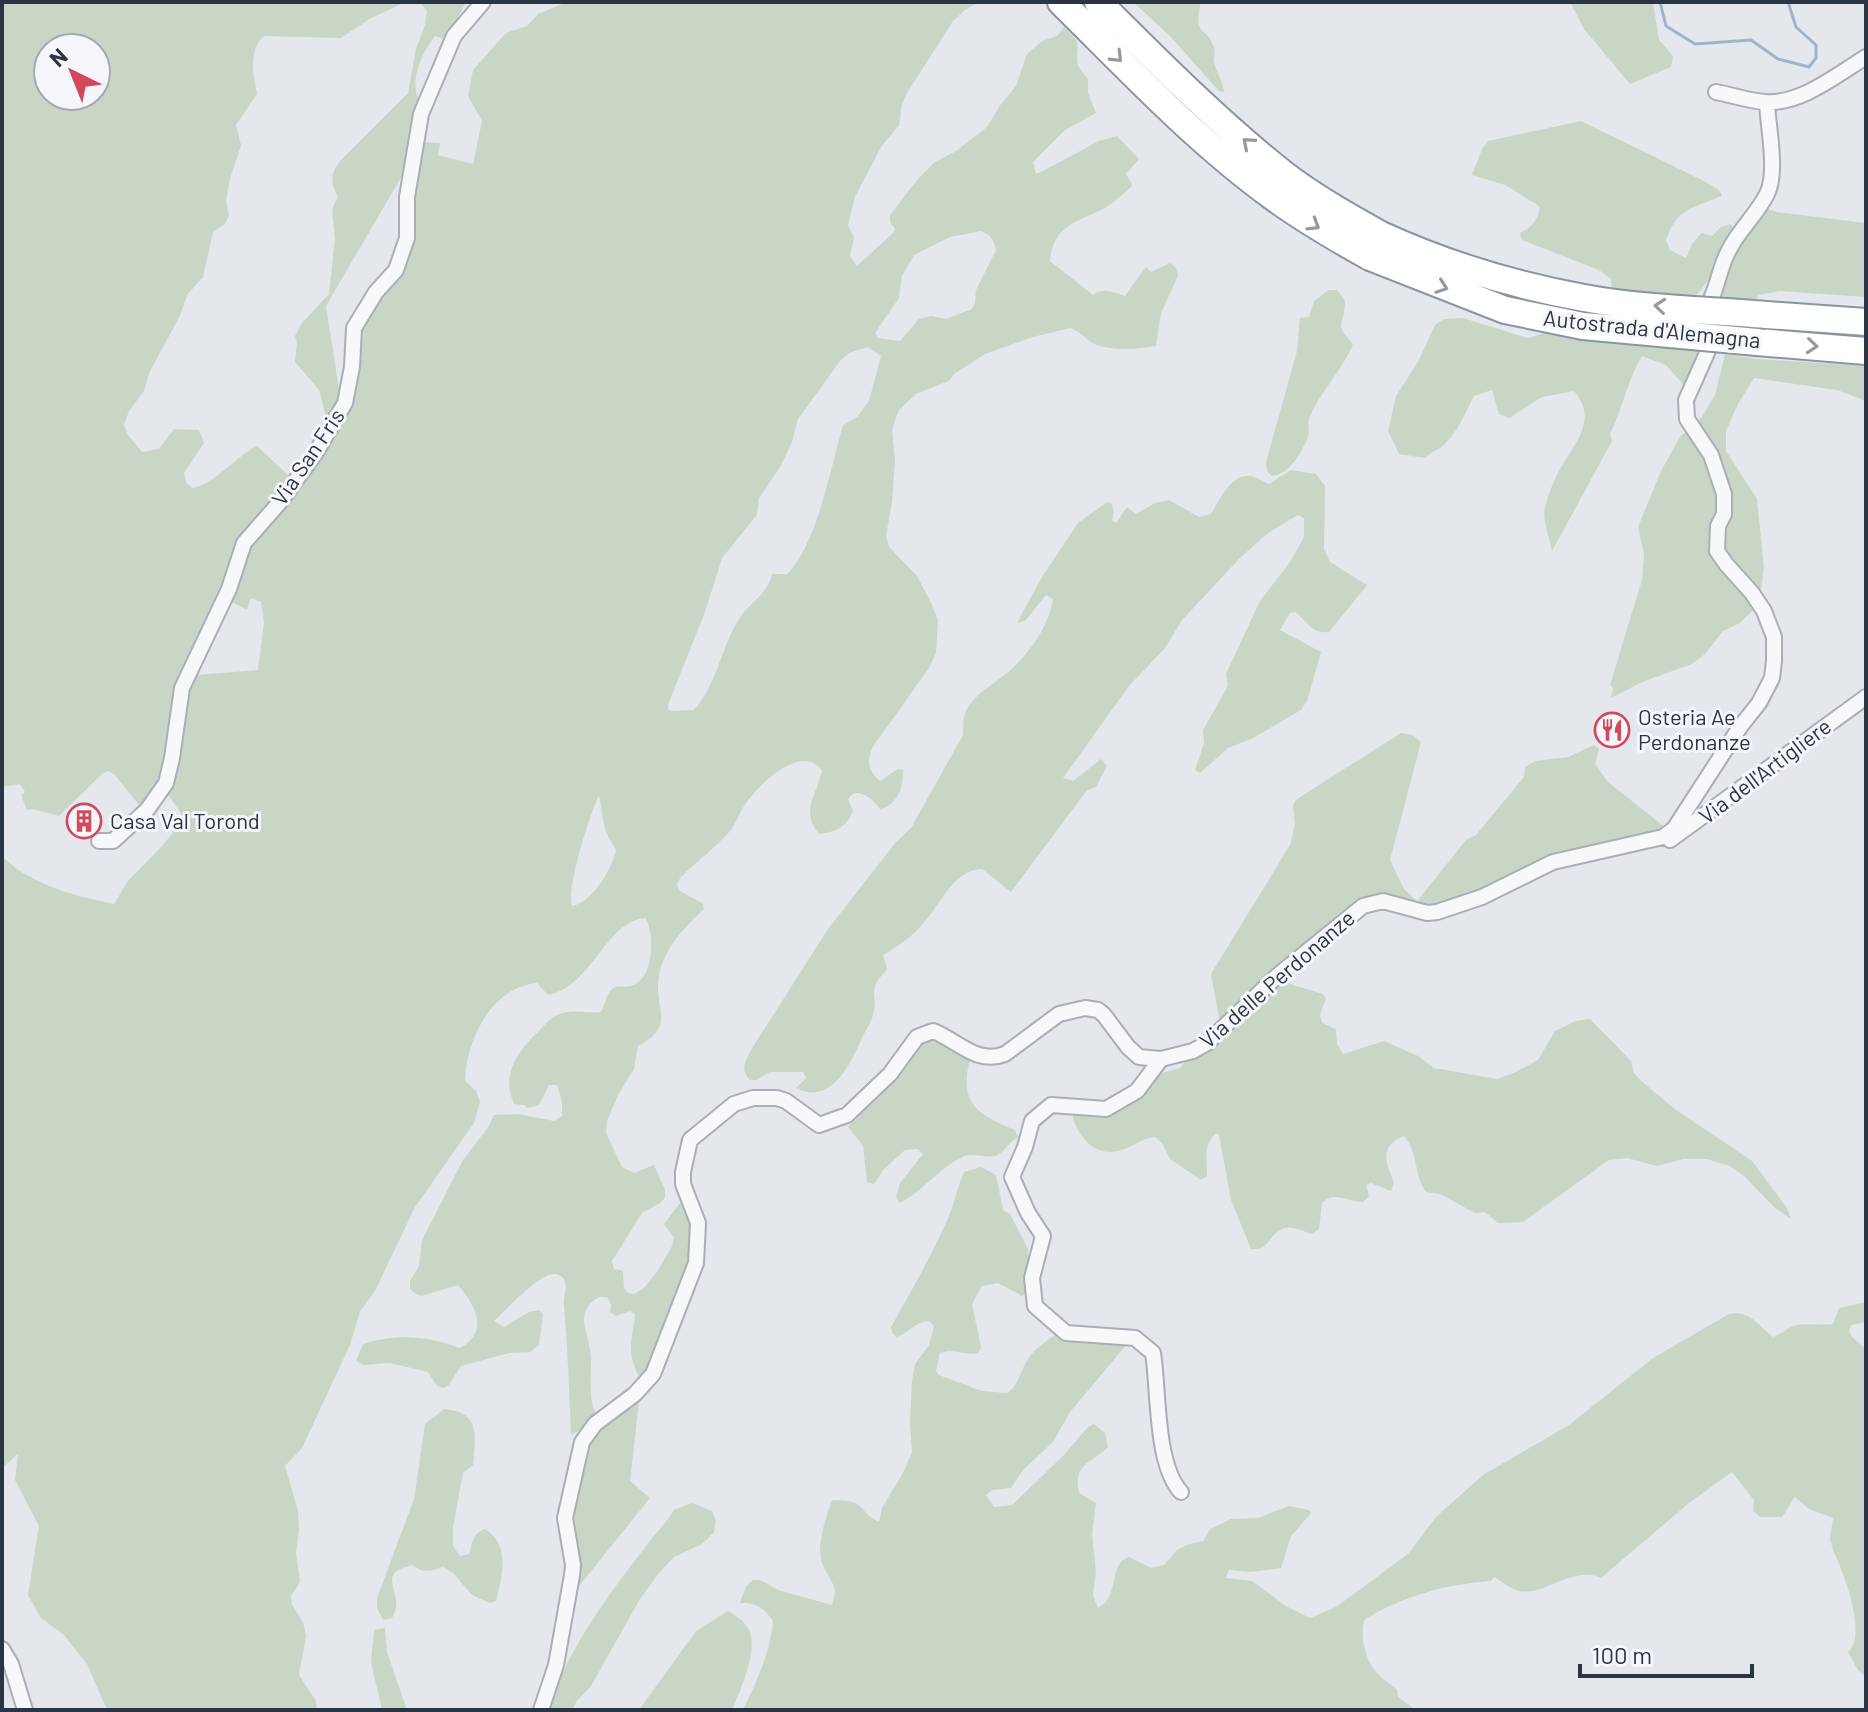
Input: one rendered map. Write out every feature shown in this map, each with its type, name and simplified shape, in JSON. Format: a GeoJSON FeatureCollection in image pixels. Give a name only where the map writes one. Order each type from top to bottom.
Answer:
{"type":"FeatureCollection","features":[{"type":"Feature","properties":{"kind":"highway","name":"Autostrada d'Alemagna"},"geometry":{"type":"LineString","coordinates":[[1061,2],[1210,146],[1315,226],[1375,246],[1437,260],[1511,283],[1587,299],[1866,322]]}},
{"type":"Feature","properties":{"kind":"highway","name":"Autostrada d'Alemagna"},"geometry":{"type":"LineString","coordinates":[[1098,2],[1172,76],[1283,173],[1326,204],[1375,246],[1505,310],[1583,326],[1866,351]]}},
{"type":"Feature","properties":{"kind":"street","name":"Via San Fris"},"geometry":{"type":"LineString","coordinates":[[99,841],[113,841],[147,810],[166,783],[182,688],[229,589],[244,543],[280,502],[315,454],[345,403],[352,367],[354,328],[376,292],[396,270],[407,238],[407,197],[421,114],[454,36],[483,2]]}},
{"type":"Feature","properties":{"kind":"street"},"geometry":{"type":"LineString","coordinates":[[1716,92],[1767,103],[1792,98],[1866,57]]}},
{"type":"Feature","properties":{"kind":"street"},"geometry":{"type":"LineString","coordinates":[[1663,837],[1674,829],[1759,703],[1773,669],[1774,637],[1764,611],[1717,551],[1718,526],[1724,514],[1724,494],[1711,455],[1687,419],[1686,400],[1707,353],[1701,336],[1704,313],[1712,301],[1715,282],[1729,250],[1767,195],[1771,184],[1773,169],[1767,103]]}},
{"type":"Feature","properties":{"kind":"street","name":"Via dell'Artigliere"},"geometry":{"type":"LineString","coordinates":[[1663,837],[1675,839],[1866,697]]}},
{"type":"Feature","properties":{"kind":"street","name":"Via delle Perdonanze"},"geometry":{"type":"LineString","coordinates":[[1161,1059],[1193,1051],[1207,1043],[1277,976],[1363,906],[1383,901],[1427,913],[1437,912],[1482,897],[1553,862],[1663,837]]}},
{"type":"Feature","properties":{"kind":"street"},"geometry":{"type":"LineString","coordinates":[[541,1710],[556,1665],[572,1575],[565,1518],[582,1442],[595,1424],[635,1394],[653,1374],[696,1263],[698,1223],[683,1184],[687,1147],[694,1134],[734,1104],[761,1097],[786,1101],[819,1125],[847,1115],[890,1074],[917,1037],[933,1031],[980,1057],[996,1057],[1005,1054],[1059,1014],[1085,1008],[1098,1010],[1104,1015],[1139,1057],[1161,1059]]}},
{"type":"Feature","properties":{"kind":"street"},"geometry":{"type":"LineString","coordinates":[[1161,1059],[1137,1091],[1106,1109],[1051,1105],[1032,1121],[1012,1177],[1028,1213],[1043,1236],[1032,1278],[1035,1306],[1066,1333],[1135,1338],[1153,1353],[1157,1405],[1167,1466],[1173,1483],[1181,1492]]}},
{"type":"Feature","properties":{"kind":"street"},"geometry":{"type":"LineString","coordinates":[[2,1649],[11,1664],[25,1710]]}},
{"type":"Feature","properties":{"kind":"green space"},"geometry":{"type":"Polygon","coordinates":[[[2,2],[406,2],[371,18],[341,38],[264,36],[259,42],[253,63],[257,94],[236,125],[241,145],[229,182],[226,202],[229,216],[225,224],[213,232],[203,277],[187,295],[180,316],[150,371],[144,391],[129,411],[124,425],[142,452],[159,449],[174,429],[199,430],[204,443],[184,473],[186,482],[192,488],[208,482],[257,446],[291,478],[266,507],[242,543],[217,593],[198,642],[176,681],[173,700],[177,713],[164,778],[139,805],[115,775],[109,771],[103,773],[59,816],[27,810],[21,795],[25,792],[20,784],[2,787],[2,2]]]}},
{"type":"Feature","properties":{"kind":"green space"},"geometry":{"type":"Polygon","coordinates":[[[420,2],[466,2],[446,40],[435,36],[421,59],[415,86],[421,103],[406,169],[326,306],[340,396],[330,419],[326,417],[319,390],[295,362],[295,336],[302,323],[329,294],[335,238],[332,210],[338,196],[332,183],[334,170],[408,93],[427,11],[420,2]]]}},
{"type":"Feature","properties":{"kind":"green space"},"geometry":{"type":"Polygon","coordinates":[[[567,2],[979,2],[953,21],[907,93],[899,125],[881,147],[855,197],[848,226],[854,237],[850,256],[857,266],[893,233],[895,229],[890,215],[917,180],[935,162],[956,151],[987,127],[1016,86],[1027,54],[1042,41],[1057,36],[1064,27],[1077,42],[1078,66],[1088,79],[1088,93],[1096,113],[1065,130],[1033,162],[1036,174],[1099,141],[1117,136],[1139,159],[1126,174],[1131,187],[1111,204],[1064,229],[1053,247],[1050,261],[1093,295],[1105,291],[1125,296],[1146,267],[1151,272],[1170,263],[1176,268],[1178,276],[1161,313],[1156,346],[1126,349],[1104,347],[1093,344],[1070,328],[1033,337],[985,354],[954,374],[949,381],[916,394],[899,410],[892,431],[895,460],[886,536],[889,547],[917,576],[938,620],[936,653],[929,668],[870,753],[871,770],[880,781],[898,769],[903,770],[901,789],[891,804],[880,809],[865,795],[852,795],[848,799],[853,811],[848,821],[836,830],[819,834],[810,817],[810,809],[822,770],[813,763],[803,761],[781,769],[752,795],[731,830],[680,878],[677,885],[680,891],[702,903],[704,909],[682,931],[665,956],[658,988],[661,1023],[650,1038],[638,1046],[634,1069],[607,1121],[606,1133],[622,1167],[634,1173],[654,1165],[665,1190],[665,1198],[642,1213],[612,1261],[614,1269],[623,1271],[624,1288],[628,1293],[634,1294],[644,1288],[657,1272],[674,1238],[664,1224],[680,1203],[694,1221],[681,1284],[642,1383],[632,1356],[635,1315],[630,1311],[616,1316],[610,1312],[608,1298],[597,1298],[587,1309],[584,1320],[590,1350],[591,1397],[595,1413],[579,1431],[571,1435],[565,1285],[563,1278],[556,1274],[533,1285],[494,1321],[504,1327],[529,1312],[539,1310],[543,1314],[539,1345],[530,1352],[509,1353],[461,1366],[448,1386],[443,1388],[437,1386],[428,1372],[390,1363],[363,1365],[356,1361],[363,1344],[388,1338],[412,1337],[460,1348],[475,1334],[477,1318],[474,1309],[458,1285],[422,1296],[410,1289],[410,1281],[419,1266],[422,1240],[463,1160],[494,1115],[518,1114],[554,1121],[562,1116],[557,1085],[549,1085],[539,1105],[528,1108],[514,1104],[509,1083],[513,1065],[524,1048],[554,1016],[568,1012],[601,1012],[612,989],[639,982],[645,975],[650,956],[646,918],[620,930],[588,968],[563,989],[548,995],[537,983],[521,987],[506,994],[484,1018],[466,1065],[465,1081],[476,1091],[480,1102],[474,1123],[415,1207],[375,1291],[360,1311],[350,1345],[302,1448],[285,1466],[298,1511],[296,1553],[300,1582],[291,1596],[306,1636],[299,1675],[316,1701],[317,1710],[107,1710],[87,1664],[64,1635],[41,1618],[28,1595],[39,1526],[15,1480],[18,1454],[2,1468],[2,856],[40,882],[114,904],[128,881],[182,821],[181,813],[166,792],[180,759],[184,694],[195,675],[258,670],[264,622],[261,602],[251,598],[247,610],[228,600],[245,545],[347,407],[358,326],[381,293],[401,274],[415,235],[413,185],[420,142],[440,143],[438,155],[473,164],[482,121],[468,96],[473,70],[506,33],[527,26],[538,14],[567,2]],[[981,231],[950,237],[914,255],[902,276],[899,298],[875,333],[878,338],[900,341],[919,319],[931,316],[946,319],[972,309],[976,290],[996,250],[992,238],[981,231]],[[868,347],[849,353],[798,419],[792,442],[780,467],[759,498],[757,515],[722,558],[705,612],[669,702],[668,709],[671,711],[694,710],[714,678],[743,613],[766,588],[772,574],[787,574],[807,544],[822,504],[843,425],[857,417],[869,401],[881,356],[868,347]],[[599,795],[572,884],[572,906],[594,892],[616,850],[605,829],[599,795]]]}},
{"type":"Feature","properties":{"kind":"green space"},"geometry":{"type":"Polygon","coordinates":[[[1133,2],[1201,2],[1198,22],[1214,48],[1214,61],[1224,92],[1219,91],[1170,36],[1133,2]]]}},
{"type":"Feature","properties":{"kind":"green space"},"geometry":{"type":"Polygon","coordinates":[[[1570,2],[1653,2],[1659,40],[1673,56],[1671,67],[1630,84],[1584,29],[1570,2]]]}},
{"type":"Feature","properties":{"kind":"green space"},"geometry":{"type":"Polygon","coordinates":[[[1581,121],[1719,190],[1722,196],[1681,215],[1666,240],[1670,250],[1686,258],[1692,244],[1702,233],[1712,236],[1721,227],[1731,224],[1734,229],[1694,301],[1613,293],[1611,279],[1599,270],[1522,240],[1520,233],[1533,223],[1540,207],[1505,185],[1472,175],[1488,141],[1581,121]]]}},
{"type":"Feature","properties":{"kind":"green space"},"geometry":{"type":"Polygon","coordinates":[[[1764,207],[1776,212],[1866,223],[1866,297],[1780,291],[1759,295],[1754,304],[1720,302],[1733,256],[1764,207]]]}},
{"type":"Feature","properties":{"kind":"green space"},"geometry":{"type":"Polygon","coordinates":[[[1329,290],[1337,290],[1345,301],[1341,327],[1353,344],[1313,409],[1308,422],[1308,437],[1298,456],[1284,472],[1272,476],[1267,471],[1266,462],[1297,351],[1300,318],[1309,317],[1314,301],[1329,290]]]}},
{"type":"Feature","properties":{"kind":"green space"},"geometry":{"type":"Polygon","coordinates":[[[1463,318],[1528,338],[1544,333],[1576,340],[1588,336],[1695,347],[1700,357],[1689,391],[1666,365],[1642,356],[1610,434],[1612,441],[1552,551],[1545,523],[1545,507],[1554,481],[1578,439],[1584,420],[1581,401],[1574,391],[1542,397],[1509,418],[1499,414],[1492,390],[1474,396],[1452,436],[1425,458],[1399,454],[1388,431],[1396,396],[1418,362],[1435,325],[1444,319],[1463,318]]]}},
{"type":"Feature","properties":{"kind":"green space"},"geometry":{"type":"Polygon","coordinates":[[[1725,354],[1866,366],[1866,401],[1837,390],[1754,378],[1726,431],[1726,451],[1757,499],[1764,568],[1759,604],[1740,623],[1723,631],[1705,654],[1692,664],[1642,682],[1611,698],[1613,688],[1610,685],[1642,580],[1644,554],[1638,527],[1661,471],[1680,437],[1702,417],[1715,395],[1725,354]]]}},
{"type":"Feature","properties":{"kind":"green space"},"geometry":{"type":"Polygon","coordinates":[[[1291,470],[1316,474],[1325,486],[1324,549],[1330,562],[1367,585],[1329,632],[1313,629],[1295,612],[1290,613],[1280,630],[1321,652],[1307,701],[1301,710],[1253,738],[1228,748],[1200,773],[1195,770],[1204,743],[1203,730],[1228,686],[1226,674],[1260,601],[1290,562],[1304,537],[1304,518],[1298,515],[1268,533],[1241,557],[1182,620],[1165,648],[1129,686],[1063,778],[1073,781],[1101,759],[1107,766],[1096,787],[1087,790],[1011,892],[982,869],[971,871],[954,883],[915,932],[883,955],[887,969],[874,988],[872,1018],[852,1060],[838,1080],[819,1092],[808,1092],[796,1088],[806,1078],[803,1072],[770,1072],[750,1080],[744,1069],[751,1050],[828,929],[896,842],[911,828],[963,735],[964,716],[970,705],[1016,664],[1040,634],[1053,599],[1046,595],[1025,621],[1017,623],[1042,577],[1078,523],[1107,502],[1112,504],[1112,520],[1116,523],[1127,507],[1136,514],[1155,503],[1169,500],[1199,517],[1211,514],[1226,489],[1237,479],[1251,476],[1269,484],[1291,470]]]}},
{"type":"Feature","properties":{"kind":"green space"},"geometry":{"type":"Polygon","coordinates":[[[1401,733],[1412,735],[1421,742],[1390,860],[1404,889],[1421,905],[1380,901],[1220,1023],[1211,974],[1290,845],[1295,824],[1293,805],[1297,799],[1401,733]]]}},
{"type":"Feature","properties":{"kind":"green space"},"geometry":{"type":"Polygon","coordinates":[[[1594,745],[1599,749],[1595,764],[1608,782],[1666,828],[1657,835],[1429,909],[1418,900],[1466,840],[1476,835],[1524,777],[1525,767],[1535,761],[1568,757],[1594,745]]]}},
{"type":"Feature","properties":{"kind":"green space"},"geometry":{"type":"Polygon","coordinates":[[[1280,976],[1293,985],[1323,994],[1326,998],[1320,1015],[1322,1023],[1336,1029],[1337,1044],[1343,1054],[1384,1041],[1418,1056],[1434,1068],[1497,1079],[1538,1060],[1555,1031],[1576,1021],[1590,1019],[1632,1062],[1633,1072],[1640,1080],[1676,1110],[1752,1161],[1787,1208],[1791,1219],[1730,1166],[1707,1159],[1683,1159],[1657,1166],[1627,1158],[1609,1160],[1523,1222],[1498,1223],[1485,1212],[1475,1213],[1440,1194],[1426,1192],[1419,1179],[1412,1149],[1404,1136],[1387,1150],[1387,1162],[1394,1183],[1391,1191],[1371,1183],[1366,1185],[1369,1196],[1363,1202],[1336,1197],[1327,1199],[1322,1203],[1319,1229],[1312,1234],[1285,1228],[1262,1247],[1251,1249],[1231,1200],[1219,1135],[1216,1133],[1209,1142],[1207,1176],[1201,1180],[1170,1159],[1162,1143],[1155,1137],[1118,1151],[1101,1151],[1082,1136],[1072,1113],[1076,1111],[1087,1117],[1101,1116],[1155,1075],[1180,1068],[1280,976]]]}},
{"type":"Feature","properties":{"kind":"green space"},"geometry":{"type":"Polygon","coordinates":[[[925,1032],[970,1060],[967,1075],[969,1098],[982,1113],[1015,1130],[1018,1137],[995,1156],[962,1157],[900,1203],[896,1197],[900,1183],[923,1154],[918,1149],[905,1150],[883,1170],[874,1184],[867,1182],[863,1146],[848,1127],[883,1093],[925,1032]]]}},
{"type":"Feature","properties":{"kind":"green space"},"geometry":{"type":"Polygon","coordinates":[[[981,1167],[996,1175],[1003,1210],[1010,1214],[1028,1249],[1030,1289],[1022,1296],[998,1283],[982,1286],[972,1304],[981,1347],[978,1353],[940,1353],[936,1371],[939,1375],[982,1391],[1007,1393],[1016,1383],[1031,1354],[1060,1332],[1127,1344],[1070,1412],[1053,1442],[1023,1470],[1011,1488],[992,1490],[986,1495],[994,1507],[1012,1505],[1088,1427],[1094,1424],[1105,1433],[1108,1447],[1084,1466],[1078,1476],[1079,1493],[1096,1503],[1092,1534],[1096,1572],[1093,1595],[1098,1608],[1109,1596],[1118,1566],[1129,1557],[1151,1568],[1164,1565],[1177,1550],[1203,1541],[1210,1529],[1231,1519],[1258,1518],[1289,1506],[1311,1513],[1291,1536],[1281,1568],[1251,1572],[1229,1570],[1226,1578],[1252,1581],[1286,1606],[1310,1618],[1336,1607],[1408,1554],[1436,1517],[1483,1475],[1569,1425],[1653,1358],[1729,1314],[1749,1317],[1773,1337],[1791,1327],[1833,1324],[1839,1308],[1866,1302],[1866,1322],[1852,1325],[1849,1330],[1851,1336],[1866,1349],[1866,1677],[1858,1670],[1848,1652],[1854,1644],[1855,1618],[1830,1539],[1833,1518],[1809,1509],[1795,1497],[1782,1517],[1760,1517],[1753,1511],[1754,1500],[1732,1472],[1689,1503],[1601,1578],[1579,1575],[1526,1591],[1513,1589],[1494,1577],[1491,1581],[1442,1588],[1409,1598],[1364,1620],[1364,1643],[1371,1666],[1397,1690],[1398,1697],[1416,1710],[743,1710],[766,1656],[773,1621],[759,1607],[740,1603],[746,1586],[753,1580],[760,1580],[778,1590],[832,1605],[834,1587],[822,1563],[820,1548],[832,1500],[857,1504],[879,1522],[882,1508],[904,1471],[912,1452],[910,1424],[915,1364],[929,1345],[934,1326],[929,1321],[924,1322],[896,1337],[891,1327],[943,1229],[964,1172],[981,1167]]]}},
{"type":"Feature","properties":{"kind":"green space"},"geometry":{"type":"Polygon","coordinates":[[[639,1401],[630,1481],[650,1498],[575,1591],[568,1523],[587,1442],[600,1425],[639,1401]]]}},
{"type":"Feature","properties":{"kind":"green space"},"geometry":{"type":"Polygon","coordinates":[[[444,1409],[465,1415],[474,1427],[475,1435],[473,1465],[463,1473],[453,1527],[453,1546],[460,1556],[469,1554],[474,1539],[485,1529],[499,1543],[502,1562],[496,1601],[490,1603],[472,1595],[453,1573],[443,1567],[424,1571],[413,1565],[394,1573],[396,1609],[392,1618],[383,1620],[377,1608],[377,1598],[414,1499],[425,1424],[444,1409]]]}},
{"type":"Feature","properties":{"kind":"green space"},"geometry":{"type":"Polygon","coordinates":[[[692,1503],[712,1511],[716,1521],[714,1532],[702,1544],[674,1557],[659,1573],[640,1599],[591,1686],[573,1710],[551,1710],[563,1673],[601,1607],[674,1510],[692,1503]]]}},
{"type":"Feature","properties":{"kind":"green space"},"geometry":{"type":"Polygon","coordinates":[[[728,1611],[746,1625],[752,1646],[748,1669],[732,1710],[639,1710],[696,1631],[728,1611]]]}},
{"type":"Feature","properties":{"kind":"green space"},"geometry":{"type":"Polygon","coordinates":[[[385,1628],[387,1652],[407,1710],[382,1710],[372,1656],[374,1630],[385,1628]]]}},
{"type":"Feature","properties":{"kind":"waterway"},"geometry":{"type":"LineString","coordinates":[[1660,2],[1666,26],[1695,44],[1751,40],[1778,59],[1809,67],[1816,58],[1816,45],[1796,27],[1788,2]]}},
{"type":"Feature","properties":{"kind":"place","name":"Osteria Ae Perdonanze"},"geometry":{"type":"Point","coordinates":[1612,730]}},
{"type":"Feature","properties":{"kind":"place","name":"Casa Val Torond"},"geometry":{"type":"Point","coordinates":[84,821]}}]}
